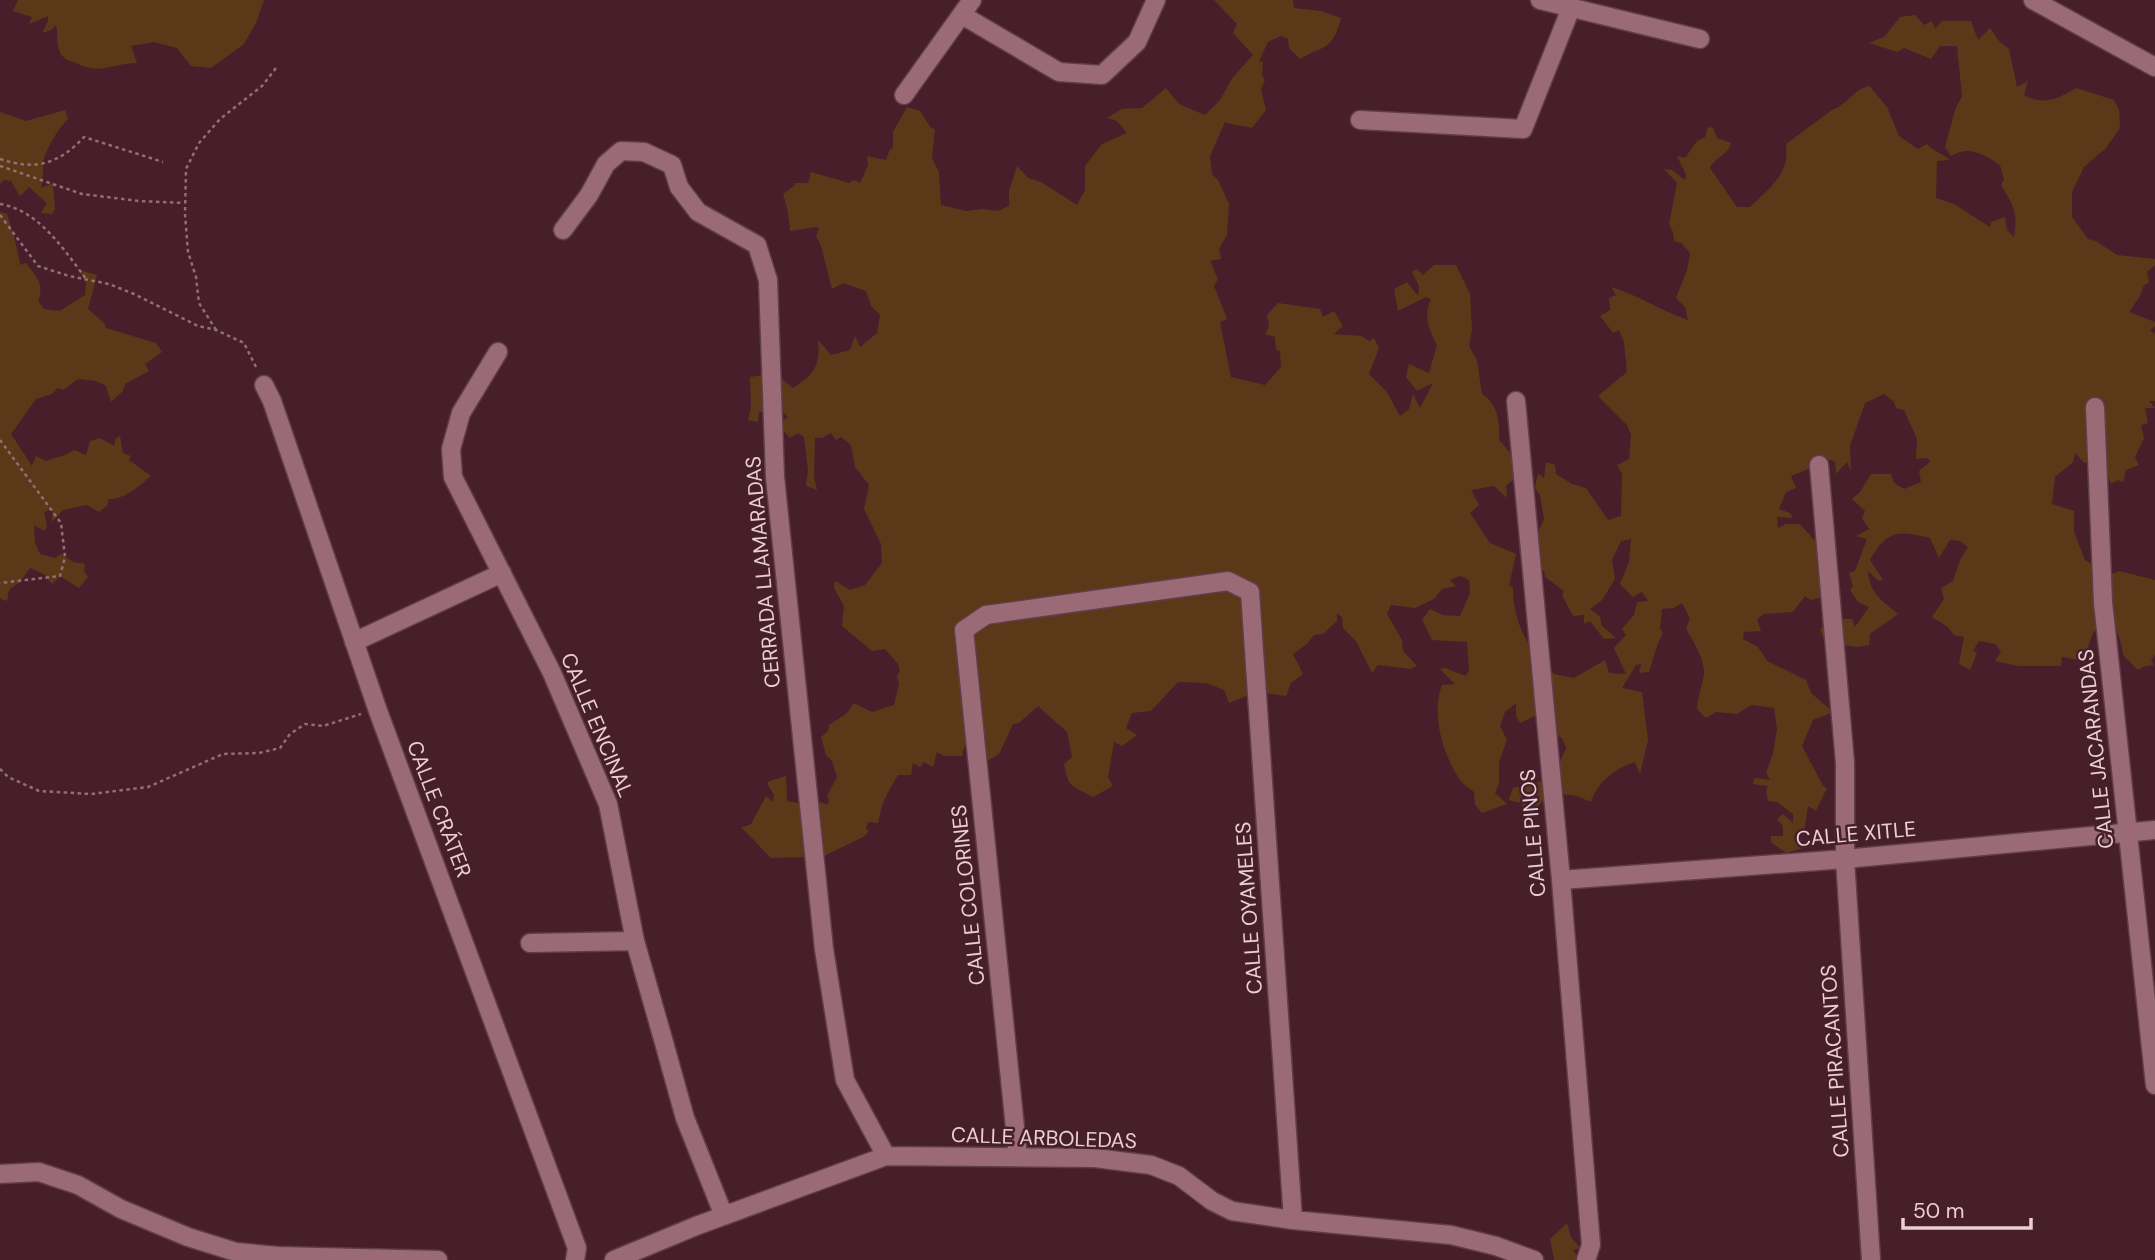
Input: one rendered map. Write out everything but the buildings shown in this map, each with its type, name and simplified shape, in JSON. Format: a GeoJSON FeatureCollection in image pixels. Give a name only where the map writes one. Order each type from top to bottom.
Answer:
{"type":"FeatureCollection","features":[{"type":"Feature","properties":{"kind":"street"},"geometry":{"type":"LineString","coordinates":[[904,95],[967,7],[1059,72],[1101,75],[1137,43],[1156,0]]}},
{"type":"Feature","properties":{"kind":"street"},"geometry":{"type":"LineString","coordinates":[[1539,0],[1700,39]]}},
{"type":"Feature","properties":{"kind":"street"},"geometry":{"type":"LineString","coordinates":[[2033,0],[2155,67]]}},
{"type":"Feature","properties":{"kind":"street"},"geometry":{"type":"LineString","coordinates":[[1360,120],[1523,129],[1571,8]]}},
{"type":"Feature","properties":{"kind":"street","name":"CERRADA LLAMARADAS"},"geometry":{"type":"LineString","coordinates":[[563,230],[589,195],[606,164],[621,151],[644,152],[672,165],[679,187],[698,212],[757,245],[768,280],[775,477],[824,949],[845,1080],[886,1156]]}},
{"type":"Feature","properties":{"kind":"street","name":"CALLE ENCINAL"},"geometry":{"type":"LineString","coordinates":[[498,352],[461,413],[451,449],[453,477],[552,673],[608,804],[635,941],[685,1118],[724,1216]]}},
{"type":"Feature","properties":{"kind":"street","name":"CALLE CRÁTER"},"geometry":{"type":"LineString","coordinates":[[264,385],[272,401],[378,711],[576,1254]]}},
{"type":"Feature","properties":{"kind":"street","name":"CALLE PINOS"},"geometry":{"type":"LineString","coordinates":[[1517,401],[1591,1245],[1586,1260]]}},
{"type":"Feature","properties":{"kind":"street","name":"CALLE JACARANDAS"},"geometry":{"type":"LineString","coordinates":[[2095,407],[2103,602],[2155,1086]]}},
{"type":"Feature","properties":{"kind":"street","name":"CALLE PIRACANTOS"},"geometry":{"type":"LineString","coordinates":[[1819,466],[1845,763],[1845,859],[1871,1260]]}},
{"type":"Feature","properties":{"kind":"street"},"geometry":{"type":"LineString","coordinates":[[354,642],[502,573]]}},
{"type":"Feature","properties":{"kind":"street","name":"CALLE OYAMELES"},"geometry":{"type":"LineString","coordinates":[[964,630],[986,615],[1228,581],[1250,592],[1293,1220]]}},
{"type":"Feature","properties":{"kind":"street","name":"CALLE COLORINES"},"geometry":{"type":"LineString","coordinates":[[964,630],[1018,1157]]}},
{"type":"Feature","properties":{"kind":"street","name":"CALLE XITLE"},"geometry":{"type":"LineString","coordinates":[[1560,880],[1845,859],[2155,830]]}},
{"type":"Feature","properties":{"kind":"street"},"geometry":{"type":"LineString","coordinates":[[530,943],[635,941]]}},
{"type":"Feature","properties":{"kind":"street","name":"CALLE ARBOLEDAS"},"geometry":{"type":"LineString","coordinates":[[614,1260],[886,1156],[1095,1158],[1151,1165],[1180,1176],[1212,1201],[1232,1211],[1293,1220],[1451,1235],[1496,1246],[1534,1260]]}},
{"type":"Feature","properties":{"kind":"street"},"geometry":{"type":"LineString","coordinates":[[0,1174],[39,1172],[78,1185],[121,1209],[188,1237],[236,1252],[278,1256],[438,1260]]}},
{"type":"Feature","properties":{"kind":"path"},"geometry":{"type":"LineString","coordinates":[[216,330],[199,303],[196,276],[188,252],[186,169],[199,143],[220,119],[262,86],[276,68]]}},
{"type":"Feature","properties":{"kind":"path"},"geometry":{"type":"LineString","coordinates":[[0,159],[39,166],[70,152],[84,137],[163,162]]}},
{"type":"Feature","properties":{"kind":"path"},"geometry":{"type":"LineString","coordinates":[[0,166],[82,194],[185,203]]}},
{"type":"Feature","properties":{"kind":"path"},"geometry":{"type":"LineString","coordinates":[[0,204],[16,206],[38,221],[87,279]]}},
{"type":"Feature","properties":{"kind":"path"},"geometry":{"type":"LineString","coordinates":[[0,215],[38,266],[109,284],[198,326],[216,330],[244,343],[264,385]]}},
{"type":"Feature","properties":{"kind":"path"},"geometry":{"type":"LineString","coordinates":[[0,440],[61,523],[65,557],[60,576],[0,583]]}},
{"type":"Feature","properties":{"kind":"path"},"geometry":{"type":"LineString","coordinates":[[0,769],[8,777],[39,792],[91,794],[148,787],[223,754],[259,753],[280,748],[290,734],[305,724],[323,726],[349,716],[378,711]]}},
{"type":"Feature","properties":{"kind":"shaded area"},"geometry":{"type":"Polygon","coordinates":[[[18,0],[264,0],[256,23],[244,44],[211,68],[191,66],[177,48],[154,42],[131,46],[137,63],[101,69],[86,67],[63,57],[58,46],[56,25],[42,33],[48,16],[29,24],[32,17],[13,11],[18,0]]]}},
{"type":"Feature","properties":{"kind":"shaded area"},"geometry":{"type":"Polygon","coordinates":[[[1214,0],[1293,0],[1294,8],[1321,11],[1341,18],[1331,42],[1300,59],[1289,48],[1288,39],[1281,36],[1268,42],[1259,61],[1263,62],[1262,75],[1265,80],[1261,89],[1266,110],[1252,128],[1225,122],[1210,156],[1212,174],[1218,180],[1229,204],[1227,235],[1219,249],[1221,259],[1210,261],[1218,279],[1214,286],[1227,319],[1220,322],[1231,377],[1265,385],[1281,367],[1280,351],[1276,350],[1275,337],[1265,334],[1269,326],[1267,315],[1278,303],[1320,309],[1323,317],[1334,311],[1343,326],[1334,334],[1361,336],[1369,341],[1374,338],[1379,348],[1369,374],[1387,392],[1400,416],[1409,409],[1413,394],[1420,408],[1433,383],[1417,391],[1406,377],[1409,364],[1429,373],[1437,345],[1427,317],[1431,299],[1426,297],[1398,311],[1394,289],[1407,282],[1418,296],[1419,286],[1412,272],[1417,269],[1423,275],[1434,265],[1456,265],[1470,294],[1472,330],[1469,346],[1477,360],[1482,394],[1492,403],[1497,414],[1499,440],[1519,463],[1522,472],[1506,486],[1507,498],[1494,486],[1471,490],[1479,505],[1470,513],[1490,543],[1516,554],[1509,586],[1513,587],[1518,622],[1525,638],[1554,674],[1574,678],[1605,660],[1609,673],[1626,674],[1614,648],[1626,635],[1622,629],[1634,615],[1637,602],[1648,601],[1642,592],[1633,597],[1620,584],[1629,562],[1631,539],[1621,541],[1612,560],[1615,579],[1602,600],[1590,609],[1600,617],[1602,626],[1616,638],[1604,639],[1590,621],[1584,624],[1584,615],[1573,616],[1562,595],[1564,591],[1545,577],[1544,571],[1523,566],[1544,519],[1540,495],[1535,488],[1538,473],[1544,478],[1546,462],[1555,465],[1556,474],[1572,484],[1586,488],[1608,520],[1621,516],[1622,474],[1617,465],[1629,459],[1631,435],[1627,425],[1598,396],[1627,372],[1624,342],[1619,330],[1613,333],[1600,316],[1610,310],[1609,298],[1616,295],[1611,287],[1688,320],[1685,307],[1676,298],[1687,270],[1690,253],[1681,243],[1674,241],[1669,224],[1677,183],[1664,169],[1672,170],[1685,180],[1686,175],[1677,156],[1685,158],[1697,141],[1705,137],[1708,127],[1713,128],[1717,138],[1731,143],[1710,168],[1737,207],[1750,207],[1782,172],[1786,144],[1859,90],[1869,86],[1887,107],[1899,136],[1918,149],[1927,144],[1950,160],[1937,161],[1936,198],[1954,204],[1990,227],[1991,222],[2005,217],[2007,230],[2014,237],[2015,215],[2001,185],[2004,180],[2000,165],[1982,154],[1970,151],[1951,156],[1945,147],[1955,110],[1962,96],[1957,46],[1940,46],[1931,59],[1904,48],[1897,52],[1869,43],[1884,37],[1900,17],[1915,15],[1924,25],[1932,21],[1935,29],[1942,21],[1971,21],[1978,40],[1990,28],[2009,49],[2017,87],[2028,81],[2024,95],[2045,101],[2076,88],[2114,100],[2119,110],[2120,128],[2106,148],[2084,167],[2072,192],[2072,217],[2088,239],[2096,241],[2117,255],[2155,259],[2155,265],[2147,272],[2149,283],[2144,285],[2129,312],[2155,322],[2155,326],[2150,330],[2155,334],[2155,401],[2149,401],[2155,408],[2145,408],[2148,423],[2141,425],[2144,438],[2135,457],[2139,465],[2126,470],[2123,482],[2118,480],[2111,484],[2100,460],[2084,463],[2075,453],[2073,462],[2055,477],[2052,504],[2074,511],[2074,532],[2085,560],[2110,575],[2119,571],[2155,580],[2155,655],[2151,660],[2154,665],[2138,670],[2123,655],[2113,618],[2095,631],[2084,661],[2062,657],[2061,666],[2017,666],[1995,661],[2001,652],[1995,644],[1979,641],[1973,651],[1977,653],[1970,670],[1959,664],[1964,637],[1954,635],[1948,627],[1932,617],[1944,599],[1941,588],[1953,581],[1968,547],[1960,541],[1950,540],[1939,558],[1930,538],[1910,534],[1888,538],[1870,560],[1883,580],[1879,581],[1868,571],[1874,590],[1898,614],[1870,634],[1869,645],[1858,647],[1826,643],[1820,630],[1831,616],[1852,619],[1855,627],[1869,607],[1858,602],[1850,590],[1853,586],[1849,573],[1855,571],[1867,539],[1856,536],[1869,529],[1862,518],[1865,511],[1852,499],[1860,492],[1871,474],[1891,474],[1894,483],[1904,489],[1921,482],[1919,471],[1930,462],[1928,458],[1916,459],[1917,439],[1904,410],[1896,408],[1894,402],[1884,394],[1865,403],[1850,446],[1851,471],[1847,462],[1836,474],[1835,461],[1830,460],[1791,476],[1796,488],[1786,492],[1779,509],[1790,513],[1793,518],[1777,517],[1778,528],[1786,524],[1800,524],[1814,540],[1829,544],[1824,597],[1811,600],[1805,596],[1793,612],[1764,614],[1757,619],[1761,631],[1744,632],[1743,639],[1758,647],[1767,661],[1806,680],[1811,693],[1833,712],[1813,720],[1802,746],[1823,786],[1827,788],[1816,811],[1808,806],[1801,837],[1803,848],[1786,853],[1771,842],[1771,836],[1783,836],[1783,826],[1777,819],[1783,814],[1793,823],[1793,814],[1777,802],[1768,801],[1768,786],[1753,784],[1754,778],[1770,780],[1766,773],[1777,729],[1774,708],[1751,705],[1737,714],[1716,712],[1706,718],[1697,709],[1704,674],[1703,665],[1686,629],[1690,618],[1682,603],[1674,608],[1662,609],[1660,628],[1663,633],[1649,672],[1639,673],[1641,664],[1636,665],[1622,688],[1642,692],[1648,740],[1640,774],[1635,762],[1614,772],[1602,783],[1591,802],[1577,796],[1561,794],[1564,802],[1543,801],[1527,818],[1521,803],[1509,800],[1513,788],[1547,778],[1556,768],[1566,748],[1562,738],[1555,735],[1537,715],[1520,723],[1516,716],[1516,703],[1505,712],[1500,726],[1507,740],[1499,762],[1499,783],[1495,793],[1507,804],[1482,813],[1475,805],[1474,792],[1461,781],[1452,767],[1438,720],[1442,685],[1455,684],[1440,669],[1445,668],[1466,676],[1469,670],[1467,642],[1432,640],[1422,620],[1430,609],[1443,615],[1460,616],[1470,593],[1469,580],[1460,576],[1450,580],[1456,586],[1442,589],[1434,599],[1415,608],[1391,605],[1387,614],[1402,640],[1403,651],[1417,666],[1411,669],[1378,665],[1372,673],[1356,641],[1343,628],[1342,617],[1337,613],[1337,621],[1323,634],[1314,635],[1293,654],[1303,674],[1291,683],[1286,696],[1257,692],[1229,703],[1224,690],[1206,683],[1178,682],[1151,711],[1132,713],[1126,728],[1137,735],[1122,746],[1114,742],[1108,777],[1113,786],[1093,797],[1070,783],[1064,764],[1072,757],[1067,732],[1038,706],[1019,723],[1013,724],[999,754],[989,760],[967,744],[962,756],[944,756],[937,752],[933,767],[924,762],[920,767],[913,763],[911,775],[898,775],[894,781],[878,823],[868,822],[866,829],[869,831],[865,836],[824,856],[814,866],[806,857],[771,858],[741,828],[751,824],[766,796],[773,802],[774,795],[767,783],[786,775],[787,801],[814,806],[820,802],[827,805],[827,796],[837,777],[821,737],[828,731],[829,725],[846,714],[854,703],[872,712],[894,705],[900,670],[885,649],[872,651],[842,626],[844,606],[834,588],[835,581],[850,590],[865,585],[882,563],[881,544],[864,509],[869,485],[855,467],[851,445],[841,437],[836,440],[831,433],[815,438],[814,477],[817,490],[806,486],[808,470],[804,437],[798,433],[790,438],[777,424],[788,417],[780,406],[774,411],[759,412],[758,422],[748,420],[751,407],[750,377],[775,373],[793,388],[814,369],[818,357],[818,340],[831,355],[850,350],[855,336],[860,347],[877,333],[880,315],[871,306],[866,291],[843,283],[832,289],[816,236],[819,228],[790,231],[783,194],[795,183],[808,183],[811,172],[849,183],[854,180],[860,183],[868,165],[867,156],[886,160],[893,148],[893,132],[907,107],[920,111],[931,128],[935,129],[932,158],[939,172],[941,205],[966,211],[998,211],[1009,206],[1009,191],[1017,166],[1028,178],[1041,182],[1077,205],[1085,190],[1085,166],[1102,144],[1127,133],[1117,121],[1107,118],[1122,109],[1142,108],[1166,88],[1179,104],[1205,115],[1220,100],[1233,77],[1253,55],[1233,33],[1237,24],[1214,0]]]}},
{"type":"Feature","properties":{"kind":"shaded area"},"geometry":{"type":"Polygon","coordinates":[[[65,110],[68,119],[52,140],[43,165],[41,188],[53,183],[55,209],[52,214],[41,213],[47,203],[29,187],[20,196],[11,181],[4,180],[0,184],[0,112],[26,121],[65,110]]]}},
{"type":"Feature","properties":{"kind":"shaded area"},"geometry":{"type":"Polygon","coordinates":[[[0,212],[7,214],[21,265],[26,263],[38,281],[38,301],[44,309],[60,311],[85,295],[86,283],[79,270],[97,275],[88,309],[106,328],[156,343],[162,352],[145,364],[149,371],[125,384],[123,391],[111,402],[106,386],[96,381],[78,379],[63,390],[58,388],[52,394],[36,399],[11,434],[32,466],[36,456],[46,461],[74,450],[86,455],[90,441],[100,438],[114,446],[116,438],[120,436],[123,453],[131,456],[129,460],[151,476],[125,495],[108,499],[108,505],[99,512],[87,505],[63,510],[52,522],[52,509],[44,512],[47,526],[44,531],[34,525],[35,543],[40,554],[55,558],[61,554],[73,562],[85,564],[84,571],[88,577],[79,588],[60,576],[52,584],[44,574],[30,568],[21,581],[9,590],[7,601],[0,597],[0,212]]]}},
{"type":"Feature","properties":{"kind":"shaded area"},"geometry":{"type":"Polygon","coordinates":[[[1567,1223],[1571,1237],[1580,1248],[1573,1250],[1584,1260],[1554,1260],[1550,1239],[1567,1223]]]}}]}
